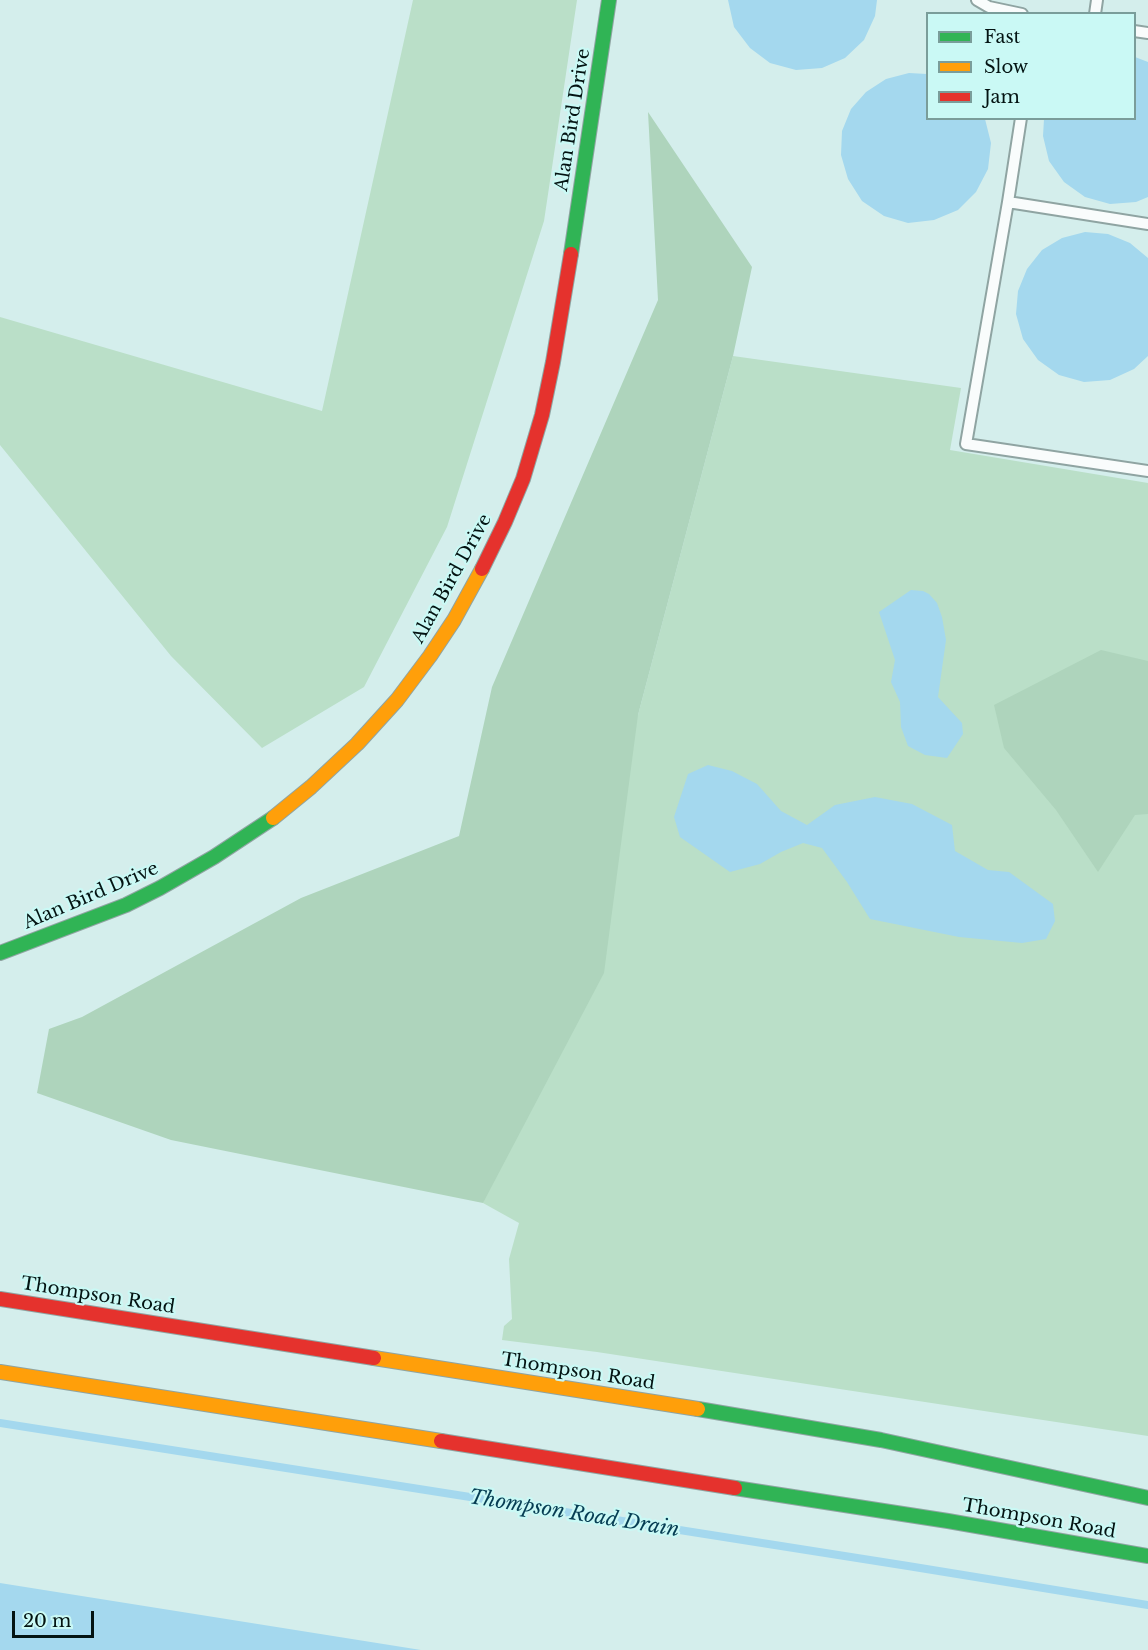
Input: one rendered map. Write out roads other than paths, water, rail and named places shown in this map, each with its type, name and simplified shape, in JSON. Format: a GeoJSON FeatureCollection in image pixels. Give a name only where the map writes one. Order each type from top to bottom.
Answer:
{"type":"FeatureCollection","features":[{"type":"Feature","properties":{"kind":"main road","name":"Alan Bird Drive"},"geometry":{"type":"LineString","coordinates":[[0,953],[126,905],[178,878],[276,816],[357,744],[397,700],[454,620],[505,522],[523,480],[542,415],[571,252],[609,0]]}},
{"type":"Feature","properties":{"kind":"main road","name":"Thompson Road"},"geometry":{"type":"LineString","coordinates":[[0,1299],[781,1422],[893,1443],[1148,1498]]}},
{"type":"Feature","properties":{"kind":"main road","name":"Thompson Road"},"geometry":{"type":"LineString","coordinates":[[0,1372],[936,1519],[1148,1556]]}},
{"type":"Feature","properties":{"kind":"lane"},"geometry":{"type":"LineString","coordinates":[[977,0],[989,7],[1013,12]]}},
{"type":"Feature","properties":{"kind":"lane"},"geometry":{"type":"LineString","coordinates":[[1021,120],[966,444],[1148,471]]}},
{"type":"Feature","properties":{"kind":"lane"},"geometry":{"type":"LineString","coordinates":[[1008,202],[1148,224]]}},
{"type":"Feature","properties":{"kind":"water"},"geometry":{"type":"Polygon","coordinates":[[[728,0],[877,0],[875,16],[864,40],[845,58],[822,68],[796,70],[770,63],[750,48],[734,27],[728,0]]]}},
{"type":"Feature","properties":{"kind":"water"},"geometry":{"type":"Polygon","coordinates":[[[1136,57],[1148,62],[1148,197],[1136,202],[1110,204],[1085,197],[1064,182],[1049,161],[1043,136],[1044,120],[1136,120],[1136,57]]]}},
{"type":"Feature","properties":{"kind":"water"},"geometry":{"type":"Polygon","coordinates":[[[909,73],[926,74],[926,120],[985,120],[991,143],[988,169],[976,192],[958,210],[934,220],[908,223],[884,216],[862,201],[848,179],[841,155],[842,131],[851,109],[866,92],[886,79],[909,73]]]}},
{"type":"Feature","properties":{"kind":"water"},"geometry":{"type":"Polygon","coordinates":[[[1085,232],[1108,234],[1130,243],[1148,258],[1148,356],[1134,369],[1110,380],[1084,382],[1059,375],[1038,360],[1023,339],[1016,314],[1018,291],[1027,269],[1042,250],[1062,238],[1085,232]]]}},
{"type":"Feature","properties":{"kind":"water"},"geometry":{"type":"Polygon","coordinates":[[[911,590],[929,594],[937,603],[942,617],[946,640],[938,697],[962,723],[963,734],[947,758],[925,755],[908,746],[901,727],[900,702],[891,682],[895,660],[879,612],[911,590]]]}},
{"type":"Feature","properties":{"kind":"water"},"geometry":{"type":"Polygon","coordinates":[[[708,765],[732,771],[757,784],[781,811],[807,825],[835,805],[875,797],[912,804],[952,825],[955,851],[988,870],[1009,872],[1053,904],[1055,921],[1046,939],[1022,943],[959,937],[870,919],[822,848],[803,843],[760,864],[730,872],[680,837],[674,817],[688,774],[708,765]]]}},
{"type":"Feature","properties":{"kind":"water"},"geometry":{"type":"Polygon","coordinates":[[[0,1583],[421,1650],[0,1650],[0,1583]]]}},
{"type":"Feature","properties":{"kind":"waterway","name":"Thompson Road Drain"},"geometry":{"type":"LineString","coordinates":[[0,1423],[1148,1605]]}}]}
